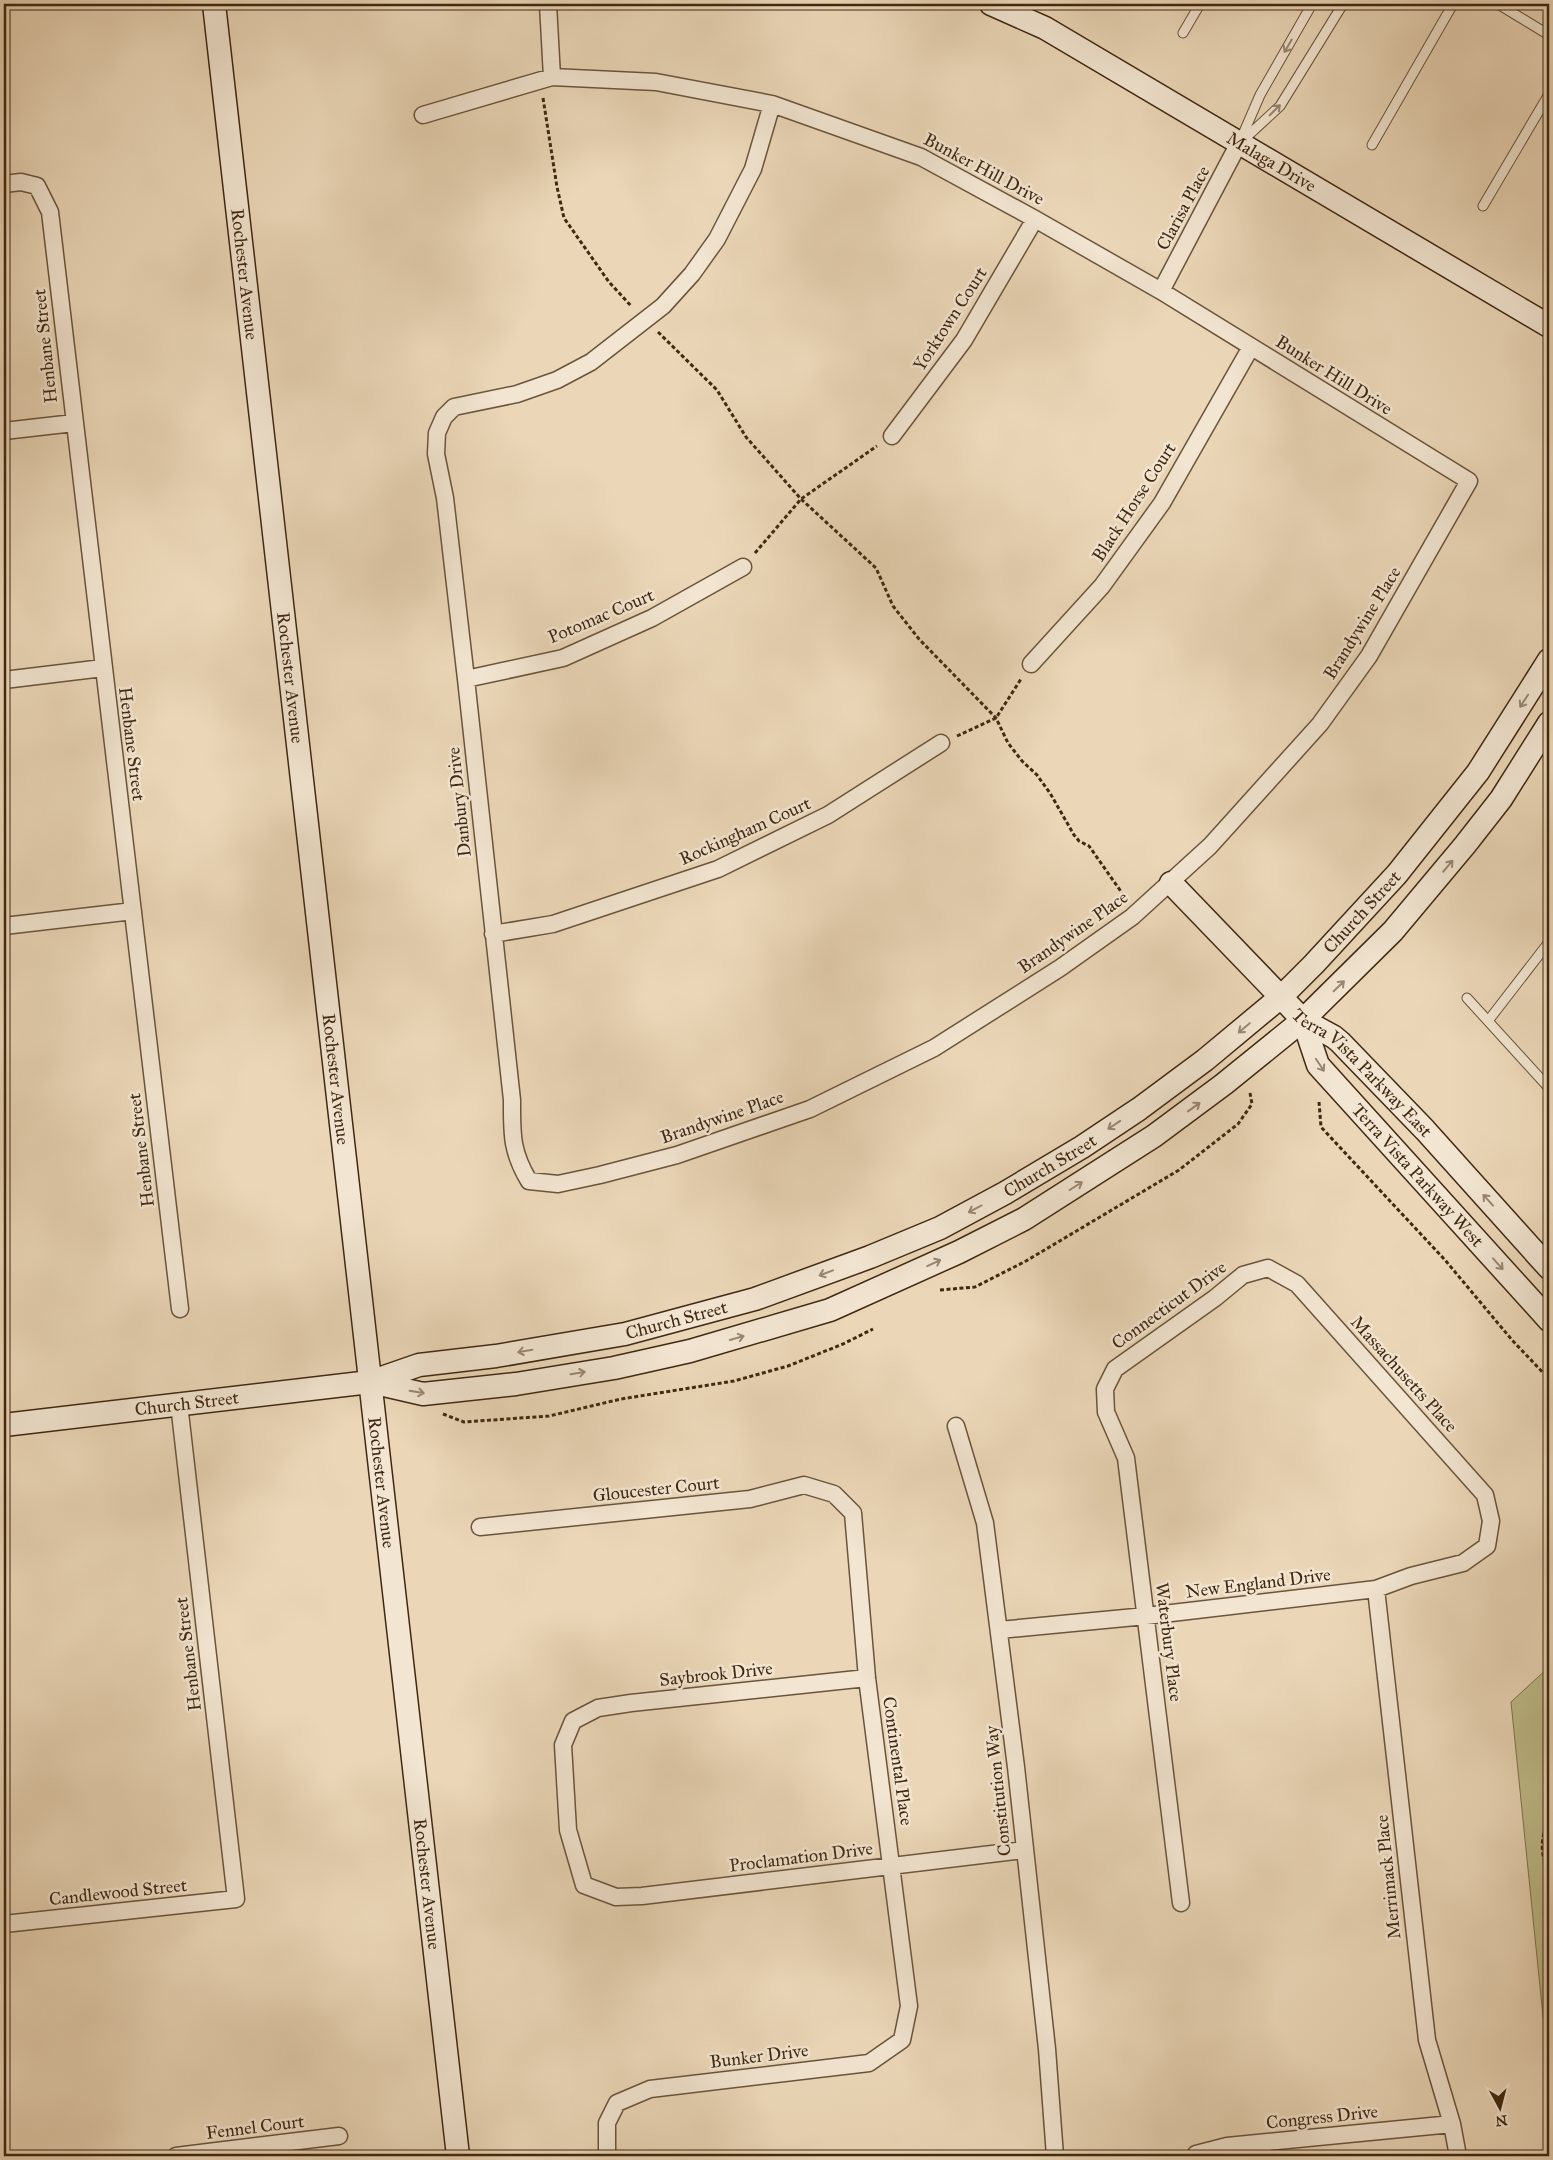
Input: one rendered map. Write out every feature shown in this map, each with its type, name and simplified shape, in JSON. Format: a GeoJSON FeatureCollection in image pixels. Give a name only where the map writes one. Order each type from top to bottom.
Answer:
{"type":"FeatureCollection","features":[{"type":"Feature","properties":{"kind":"main road","name":"Rochester Avenue"},"geometry":{"type":"LineString","coordinates":[[214,4],[458,2156]]}},
{"type":"Feature","properties":{"kind":"main road","name":"Malaga Drive"},"geometry":{"type":"LineString","coordinates":[[991,4],[1045,28],[1549,326]]}},
{"type":"Feature","properties":{"kind":"main road","name":"Church Street"},"geometry":{"type":"LineString","coordinates":[[4,1425],[370,1382],[420,1365],[496,1356],[594,1340],[671,1323],[756,1299],[870,1257],[922,1235],[1005,1193],[1090,1142],[1205,1060],[1282,996],[1397,874],[1478,772],[1549,660]]}},
{"type":"Feature","properties":{"kind":"main road","name":"Church Street"},"geometry":{"type":"LineString","coordinates":[[370,1382],[423,1394],[526,1382],[614,1368],[690,1351],[830,1310],[959,1252],[1024,1219],[1154,1136],[1224,1084],[1303,1020],[1393,931],[1465,845],[1501,799],[1549,723]]}},
{"type":"Feature","properties":{"kind":"main road","name":"Terra Vista Parkway East"},"geometry":{"type":"LineString","coordinates":[[1171,883],[1282,996],[1303,1020],[1340,1042],[1424,1130],[1549,1268]]}},
{"type":"Feature","properties":{"kind":"main road","name":"Terra Vista Parkway West"},"geometry":{"type":"LineString","coordinates":[[1303,1020],[1318,1065],[1549,1320]]}},
{"type":"Feature","properties":{"kind":"street"},"geometry":{"type":"LineString","coordinates":[[546,79],[548,4]]}},
{"type":"Feature","properties":{"kind":"street","name":"Bunker Hill Drive"},"geometry":{"type":"LineString","coordinates":[[423,115],[546,79],[656,82],[772,104],[921,157],[1161,291],[1469,481]]}},
{"type":"Feature","properties":{"kind":"street"},"geometry":{"type":"LineString","coordinates":[[644,321],[663,306],[692,274],[717,239],[753,169],[772,104]]}},
{"type":"Feature","properties":{"kind":"street","name":"Clarisa Place"},"geometry":{"type":"LineString","coordinates":[[1161,291],[1239,144]]}},
{"type":"Feature","properties":{"kind":"street","name":"Henbane Street"},"geometry":{"type":"LineString","coordinates":[[4,184],[21,182],[37,186],[50,212],[180,1309]]}},
{"type":"Feature","properties":{"kind":"street","name":"Yorktown Court"},"geometry":{"type":"LineString","coordinates":[[892,436],[964,340],[1035,219]]}},
{"type":"Feature","properties":{"kind":"street","name":"Danbury Drive"},"geometry":{"type":"LineString","coordinates":[[529,1181],[519,1165],[513,1144],[512,1100],[466,679],[444,498],[436,454],[436,433],[444,417],[454,406],[517,394],[557,380],[591,362],[644,321]]}},
{"type":"Feature","properties":{"kind":"street","name":"Black Horse Court"},"geometry":{"type":"LineString","coordinates":[[1031,664],[1102,586],[1162,503],[1251,347]]}},
{"type":"Feature","properties":{"kind":"street"},"geometry":{"type":"LineString","coordinates":[[4,431],[74,423]]}},
{"type":"Feature","properties":{"kind":"street","name":"Brandywine Place"},"geometry":{"type":"LineString","coordinates":[[529,1181],[558,1184],[600,1175],[677,1155],[810,1109],[934,1048],[1060,968],[1132,917],[1210,846],[1320,724],[1370,656],[1469,481]]}},
{"type":"Feature","properties":{"kind":"street","name":"Potomac Court"},"geometry":{"type":"LineString","coordinates":[[466,679],[563,658],[652,618],[743,567]]}},
{"type":"Feature","properties":{"kind":"street"},"geometry":{"type":"LineString","coordinates":[[4,680],[103,668]]}},
{"type":"Feature","properties":{"kind":"street","name":"Rockingham Court"},"geometry":{"type":"LineString","coordinates":[[493,934],[553,924],[718,869],[828,816],[941,743]]}},
{"type":"Feature","properties":{"kind":"street"},"geometry":{"type":"LineString","coordinates":[[4,926],[133,911]]}},
{"type":"Feature","properties":{"kind":"street","name":"Connecticut Drive"},"geometry":{"type":"LineString","coordinates":[[1105,1389],[1115,1369],[1215,1298],[1243,1274],[1268,1268]]}},
{"type":"Feature","properties":{"kind":"street","name":"Massachusetts Place"},"geometry":{"type":"LineString","coordinates":[[1268,1268],[1297,1284],[1485,1495],[1492,1521]]}},
{"type":"Feature","properties":{"kind":"street","name":"Waterbury Place"},"geometry":{"type":"LineString","coordinates":[[1105,1389],[1106,1412],[1126,1458],[1181,1903]]}},
{"type":"Feature","properties":{"kind":"street","name":"Henbane Street"},"geometry":{"type":"LineString","coordinates":[[179,1404],[236,1899]]}},
{"type":"Feature","properties":{"kind":"street","name":"Constitution Way"},"geometry":{"type":"LineString","coordinates":[[956,1426],[985,1523],[1047,2049],[1055,2156]]}},
{"type":"Feature","properties":{"kind":"street","name":"Gloucester Court"},"geometry":{"type":"LineString","coordinates":[[480,1527],[750,1499],[804,1486],[834,1494]]}},
{"type":"Feature","properties":{"kind":"street","name":"Continental Place"},"geometry":{"type":"LineString","coordinates":[[834,1494],[853,1513],[867,1678],[909,2006],[902,2040]]}},
{"type":"Feature","properties":{"kind":"street","name":"New England Drive"},"geometry":{"type":"LineString","coordinates":[[999,1630],[1146,1616],[1376,1589],[1411,1576],[1463,1563],[1487,1546],[1492,1521]]}},
{"type":"Feature","properties":{"kind":"street","name":"Merrimack Place"},"geometry":{"type":"LineString","coordinates":[[1376,1589],[1427,2040],[1452,2124],[1458,2156]]}},
{"type":"Feature","properties":{"kind":"street","name":"Saybrook Drive"},"geometry":{"type":"LineString","coordinates":[[584,1885],[568,1830],[564,1774],[563,1745],[573,1721],[598,1708],[631,1703],[867,1678]]}},
{"type":"Feature","properties":{"kind":"street","name":"Proclamation Drive"},"geometry":{"type":"LineString","coordinates":[[584,1885],[616,1896],[642,1896],[1024,1850]]}},
{"type":"Feature","properties":{"kind":"street","name":"Candlewood Street"},"geometry":{"type":"LineString","coordinates":[[4,1924],[236,1899]]}},
{"type":"Feature","properties":{"kind":"street","name":"Bunker Drive"},"geometry":{"type":"LineString","coordinates":[[606,2156],[607,2123],[617,2103],[650,2089],[869,2063],[902,2040]]}},
{"type":"Feature","properties":{"kind":"street","name":"Congress Drive"},"geometry":{"type":"LineString","coordinates":[[1195,2155],[1227,2146],[1452,2124]]}},
{"type":"Feature","properties":{"kind":"street","name":"Fennel Court"},"geometry":{"type":"LineString","coordinates":[[176,2156],[339,2136]]}},
{"type":"Feature","properties":{"kind":"lane"},"geometry":{"type":"LineString","coordinates":[[1183,33],[1200,4]]}},
{"type":"Feature","properties":{"kind":"lane"},"geometry":{"type":"LineString","coordinates":[[1239,144],[1260,95],[1312,4]]}},
{"type":"Feature","properties":{"kind":"lane"},"geometry":{"type":"LineString","coordinates":[[1239,144],[1280,106],[1343,4]]}},
{"type":"Feature","properties":{"kind":"lane"},"geometry":{"type":"LineString","coordinates":[[1372,145],[1453,4]]}},
{"type":"Feature","properties":{"kind":"lane"},"geometry":{"type":"LineString","coordinates":[[1498,4],[1549,35]]}},
{"type":"Feature","properties":{"kind":"lane"},"geometry":{"type":"LineString","coordinates":[[1483,206],[1549,94]]}},
{"type":"Feature","properties":{"kind":"lane"},"geometry":{"type":"LineString","coordinates":[[1488,1020],[1549,942]]}},
{"type":"Feature","properties":{"kind":"lane"},"geometry":{"type":"LineString","coordinates":[[1467,998],[1549,1088]]}},
{"type":"Feature","properties":{"kind":"path"},"geometry":{"type":"LineString","coordinates":[[546,79],[557,186],[564,218],[609,282],[644,321],[669,341],[717,390],[746,437],[801,499],[876,568],[893,606],[919,639],[996,718],[1008,743],[1042,781],[1074,835],[1079,841],[1089,846],[1122,893]]}},
{"type":"Feature","properties":{"kind":"path"},"geometry":{"type":"LineString","coordinates":[[743,567],[801,499],[892,436]]}},
{"type":"Feature","properties":{"kind":"path"},"geometry":{"type":"LineString","coordinates":[[941,743],[996,718],[1031,664]]}},
{"type":"Feature","properties":{"kind":"path"},"geometry":{"type":"LineString","coordinates":[[940,1290],[975,1287],[1035,1256],[1179,1170],[1238,1124],[1252,1104],[1250,1093]]}},
{"type":"Feature","properties":{"kind":"path"},"geometry":{"type":"LineString","coordinates":[[1320,1102],[1320,1127],[1445,1260],[1512,1340],[1549,1379]]}},
{"type":"Feature","properties":{"kind":"path"},"geometry":{"type":"LineString","coordinates":[[438,1412],[464,1422],[549,1416],[621,1399],[734,1381],[788,1366],[843,1344],[872,1329]]}},
{"type":"Feature","properties":{"kind":"path"},"geometry":{"type":"LineString","coordinates":[[1549,1821],[1544,1830],[1542,1841],[1544,1862],[1549,1871],[1546,1886],[1546,1931],[1549,1945]]}},
{"type":"Feature","properties":{"kind":"shaded area"},"geometry":{"type":"Polygon","coordinates":[[[1549,1667],[1549,2075],[1511,1702],[1549,1667]]]}}]}
